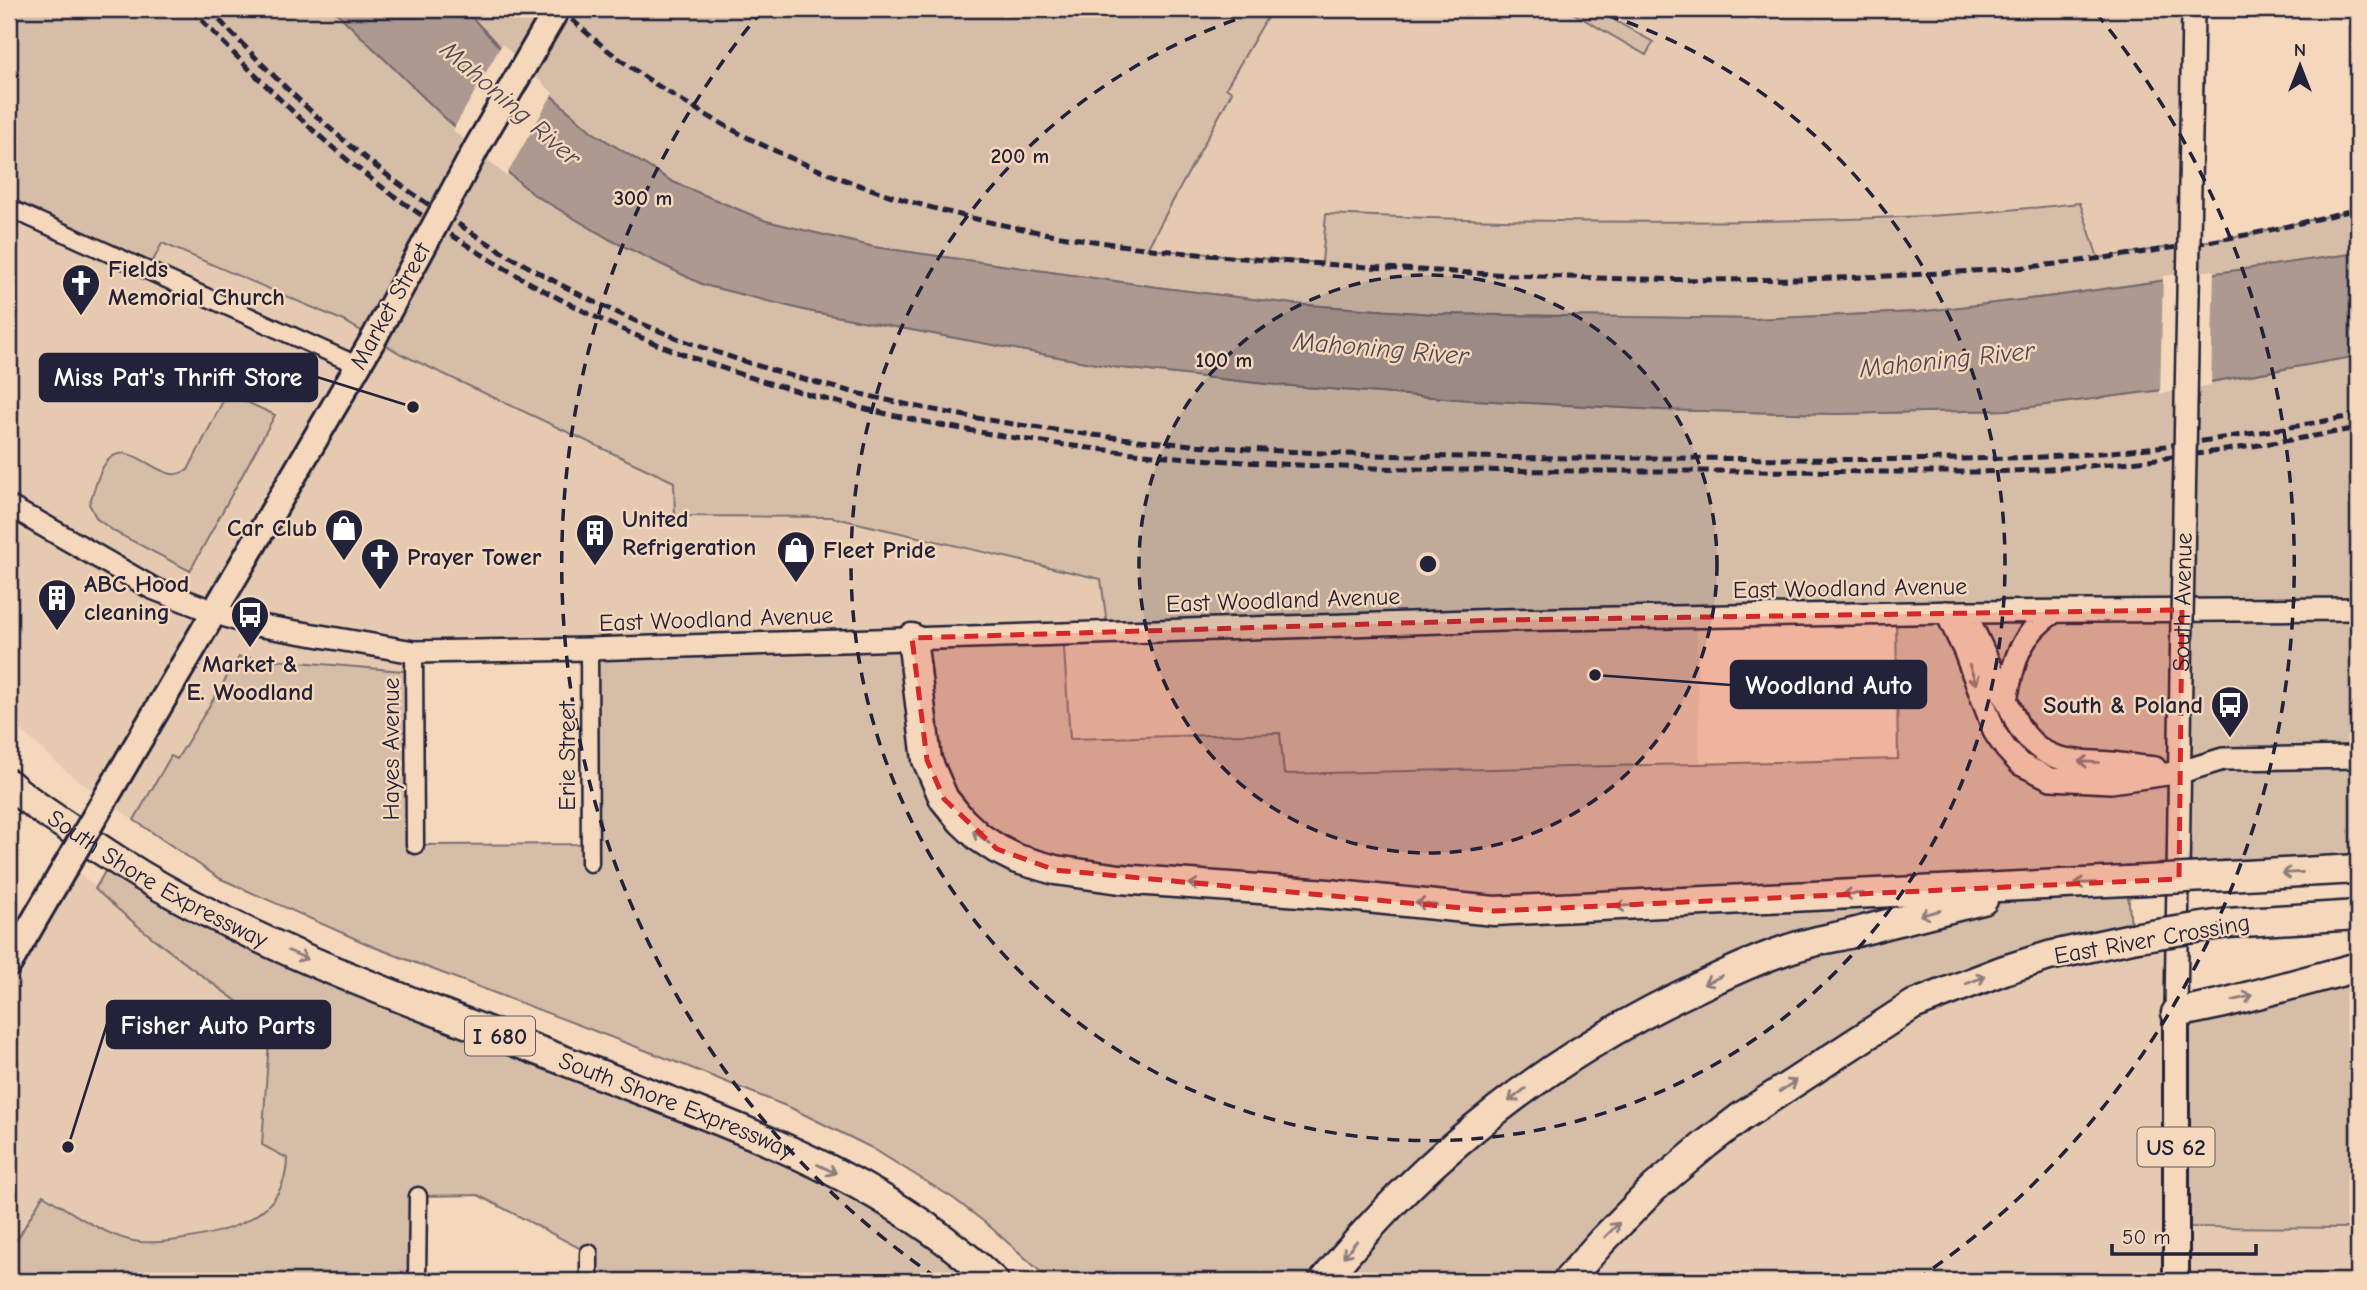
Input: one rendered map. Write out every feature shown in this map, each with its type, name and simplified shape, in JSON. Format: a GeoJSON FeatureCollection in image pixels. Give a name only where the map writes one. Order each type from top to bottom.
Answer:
{"type":"FeatureCollection","features":[{"type":"Feature","properties":{"kind":"highway"},"geometry":{"type":"LineString","coordinates":[[912,638],[927,760],[944,799],[962,821],[997,849],[1017,859],[1055,870],[1120,879],[1328,894],[1494,911],[2043,884]]}},
{"type":"Feature","properties":{"kind":"highway","name":"South Shore Expressway"},"geometry":{"type":"LineString","coordinates":[[9,784],[116,862],[222,922],[355,980],[702,1113],[777,1145],[839,1175],[916,1219],[951,1244],[994,1281]]}},
{"type":"Feature","properties":{"kind":"highway","name":"East River Crossing"},"geometry":{"type":"LineString","coordinates":[[2043,884],[2358,869]]}},
{"type":"Feature","properties":{"kind":"highway"},"geometry":{"type":"LineString","coordinates":[[1324,1281],[1354,1244],[1396,1200],[1469,1133],[1540,1077],[1619,1027],[1682,994],[1784,950],[2043,884]]}},
{"type":"Feature","properties":{"kind":"highway","name":"East River Crossing"},"geometry":{"type":"LineString","coordinates":[[1567,1281],[1654,1188],[1706,1144],[1741,1117],[1913,1005],[2049,956],[2132,938],[2228,923],[2358,915]]}},
{"type":"Feature","properties":{"kind":"highway"},"geometry":{"type":"LineString","coordinates":[[2176,1013],[2358,967]]}},
{"type":"Feature","properties":{"kind":"main road","name":"Market Street"},"geometry":{"type":"LineString","coordinates":[[9,964],[374,338],[477,147],[557,9]]}},
{"type":"Feature","properties":{"kind":"main road","name":"South Avenue"},"geometry":{"type":"LineString","coordinates":[[2176,1281],[2176,1013],[2193,9]]}},
{"type":"Feature","properties":{"kind":"main road","name":"East Woodland Avenue"},"geometry":{"type":"LineString","coordinates":[[34,520],[152,588],[214,612],[250,624],[414,652],[589,649],[1503,620],[1956,612],[2358,609]]}},
{"type":"Feature","properties":{"kind":"main road"},"geometry":{"type":"LineString","coordinates":[[1956,612],[2027,740],[2048,756],[2067,761],[2112,763],[2181,772]]}},
{"type":"Feature","properties":{"kind":"main road"},"geometry":{"type":"LineString","coordinates":[[1956,612],[1965,652],[1995,733],[2020,764],[2044,777],[2067,782],[2111,782],[2181,772],[2222,760],[2358,757]]}},
{"type":"Feature","properties":{"kind":"main road"},"geometry":{"type":"LineString","coordinates":[[2006,700],[2013,663],[2023,642],[2037,623],[2054,612]]}},
{"type":"Feature","properties":{"kind":"street"},"geometry":{"type":"LineString","coordinates":[[9,208],[357,365]]}},
{"type":"Feature","properties":{"kind":"street"},"geometry":{"type":"LineString","coordinates":[[9,506],[34,520]]}},
{"type":"Feature","properties":{"kind":"street","name":"Erie Street"},"geometry":{"type":"LineString","coordinates":[[589,649],[590,863]]}},
{"type":"Feature","properties":{"kind":"street","name":"Hayes Avenue"},"geometry":{"type":"LineString","coordinates":[[414,652],[415,845]]}},
{"type":"Feature","properties":{"kind":"street"},"geometry":{"type":"LineString","coordinates":[[417,1281],[418,1196]]}},
{"type":"Feature","properties":{"kind":"street"},"geometry":{"type":"LineString","coordinates":[[589,1253],[589,1281]]}},
{"type":"Feature","properties":{"kind":"highlighted area"},"geometry":{"type":"Polygon","coordinates":[[[2182,610],[2179,879],[1494,911],[1055,870],[997,849],[944,799],[927,760],[912,638],[1503,620],[2182,610]]]}},
{"type":"Feature","properties":{"kind":"shaded area"},"geometry":{"type":"Polygon","coordinates":[[[9,9],[333,9],[444,117],[533,194],[611,240],[704,285],[808,311],[1113,367],[1266,384],[1457,399],[1661,410],[1837,414],[2007,410],[2170,389],[2358,356],[2358,869],[2127,881],[2132,938],[2004,970],[1741,1117],[1567,1281],[1051,1281],[987,1224],[953,1198],[870,1147],[791,1108],[374,947],[219,878],[134,820],[171,756],[177,759],[239,657],[414,672],[415,845],[589,844],[589,649],[1063,633],[1070,739],[1280,733],[1284,774],[1898,759],[1896,613],[1108,632],[1101,579],[831,517],[675,516],[674,482],[403,355],[344,321],[162,243],[148,271],[9,208],[9,9]],[[1946,612],[2020,764],[2111,782],[2048,756],[1946,612]]]}},
{"type":"Feature","properties":{"kind":"shaded area"},"geometry":{"type":"Polygon","coordinates":[[[464,9],[1272,9],[1226,88],[1232,92],[1147,249],[1322,263],[1326,214],[1551,221],[1776,221],[1945,215],[2080,203],[2098,258],[2241,236],[2358,209],[2358,253],[2054,296],[1918,312],[1754,319],[1433,314],[1293,304],[1164,288],[874,247],[766,221],[673,182],[592,132],[515,63],[464,9]]]}},
{"type":"Feature","properties":{"kind":"shaded area"},"geometry":{"type":"Polygon","coordinates":[[[1272,9],[2193,9],[2196,243],[2061,264],[1372,267],[1147,249],[1231,92],[1226,89],[1272,9]]]}},
{"type":"Feature","properties":{"kind":"shaded area"},"geometry":{"type":"Polygon","coordinates":[[[1566,9],[1594,9],[1653,42],[1646,55],[1566,9]]]}},
{"type":"Feature","properties":{"kind":"shaded area"},"geometry":{"type":"Polygon","coordinates":[[[9,208],[148,270],[161,243],[344,321],[403,355],[674,482],[676,516],[831,517],[1101,579],[1109,631],[1696,616],[1700,764],[1283,774],[1280,733],[1069,739],[1063,633],[414,652],[413,749],[139,824],[67,772],[9,719],[9,208]]]}},
{"type":"Feature","properties":{"kind":"shaded area"},"geometry":{"type":"Polygon","coordinates":[[[227,393],[275,415],[190,571],[115,532],[97,519],[89,504],[103,467],[119,454],[136,457],[172,474],[188,470],[227,393]]]}},
{"type":"Feature","properties":{"kind":"shaded area"},"geometry":{"type":"Polygon","coordinates":[[[112,859],[137,875],[777,1145],[994,1281],[689,1281],[683,1277],[589,1280],[589,1253],[478,1195],[418,1196],[417,1281],[9,1281],[9,1232],[17,1240],[43,1195],[107,1232],[135,1241],[160,1242],[196,1237],[234,1227],[265,1208],[277,1195],[284,1178],[287,1158],[262,1145],[270,1025],[159,943],[95,889],[112,859]]]}},
{"type":"Feature","properties":{"kind":"shaded area"},"geometry":{"type":"Polygon","coordinates":[[[67,864],[297,1045],[336,1117],[273,1281],[9,1281],[9,909],[32,924],[67,864]]]}},
{"type":"Feature","properties":{"kind":"shaded area"},"geometry":{"type":"Polygon","coordinates":[[[2178,931],[2176,1229],[2358,1229],[2358,1281],[1567,1281],[1654,1188],[1913,1005],[2178,931]]]}},
{"type":"Feature","properties":{"kind":"shaded area"},"geometry":{"type":"Polygon","coordinates":[[[2358,967],[2358,1228],[2183,1227],[2176,1013],[2358,967]]]}},
{"type":"Feature","properties":{"kind":"shaded area"},"geometry":{"type":"Polygon","coordinates":[[[683,1277],[689,1281],[589,1281],[599,1279],[683,1277]]]}},
{"type":"Feature","properties":{"kind":"water","name":"Mahoning River"},"geometry":{"type":"Polygon","coordinates":[[[333,9],[464,9],[515,64],[592,132],[673,182],[766,221],[874,247],[1293,304],[1433,314],[1754,319],[1918,312],[2055,296],[2358,253],[2358,356],[2170,389],[2007,410],[1837,414],[1661,410],[1457,399],[1266,384],[1113,367],[808,311],[704,285],[611,240],[533,194],[444,117],[333,9]]]}},
{"type":"Feature","properties":{"kind":"pier"},"geometry":{"type":"Polygon","coordinates":[[[502,44],[553,93],[506,176],[453,130],[502,44]]]}},
{"type":"Feature","properties":{"kind":"pier"},"geometry":{"type":"Polygon","coordinates":[[[2214,270],[2211,385],[2160,394],[2163,276],[2214,270]]]}},
{"type":"Feature","properties":{"kind":"railway"},"geometry":{"type":"LineString","coordinates":[[191,9],[319,136],[375,182],[471,248],[541,289],[651,342],[688,356],[804,393],[921,421],[1040,442],[1160,456],[1281,464],[1524,471],[2029,470],[2204,453],[2358,428]]}},
{"type":"Feature","properties":{"kind":"railway"},"geometry":{"type":"LineString","coordinates":[[209,9],[281,83],[357,152],[478,237],[548,278],[619,314],[693,344],[808,380],[925,408],[1043,428],[1162,442],[1281,451],[1521,458],[1841,459],[2081,455],[2201,441],[2358,415]]}},
{"type":"Feature","properties":{"kind":"railway"},"geometry":{"type":"LineString","coordinates":[[561,9],[608,50],[660,87],[780,153],[867,188],[956,214],[1046,233],[1138,247],[1231,257],[1419,270],[1672,280],[1798,279],[2047,265],[2174,248],[2255,233],[2358,209]]}},
{"type":"Feature","properties":{"kind":"place","name":"Fields Memorial Church"},"geometry":{"type":"Point","coordinates":[81,317]}},
{"type":"Feature","properties":{"kind":"place","name":"Miss Pat's Thrift Store"},"geometry":{"type":"Point","coordinates":[413,407]}},
{"type":"Feature","properties":{"kind":"place","name":"Car Club"},"geometry":{"type":"Point","coordinates":[344,562]}},
{"type":"Feature","properties":{"kind":"place","name":"United Refrigeration"},"geometry":{"type":"Point","coordinates":[595,567]}},
{"type":"Feature","properties":{"kind":"place","name":"Fleet Pride"},"geometry":{"type":"Point","coordinates":[796,584]}},
{"type":"Feature","properties":{"kind":"place","name":"Prayer Tower"},"geometry":{"type":"Point","coordinates":[380,591]}},
{"type":"Feature","properties":{"kind":"place","name":"ABC Hood cleaning"},"geometry":{"type":"Point","coordinates":[57,632]}},
{"type":"Feature","properties":{"kind":"place","name":"Market & E. Woodland"},"geometry":{"type":"Point","coordinates":[250,649]}},
{"type":"Feature","properties":{"kind":"place","name":"Woodland Auto"},"geometry":{"type":"Point","coordinates":[1595,675]}},
{"type":"Feature","properties":{"kind":"place","name":"South & Poland"},"geometry":{"type":"Point","coordinates":[2230,739]}},
{"type":"Feature","properties":{"kind":"place","name":"Fisher Auto Parts"},"geometry":{"type":"Point","coordinates":[68,1147]}}]}
